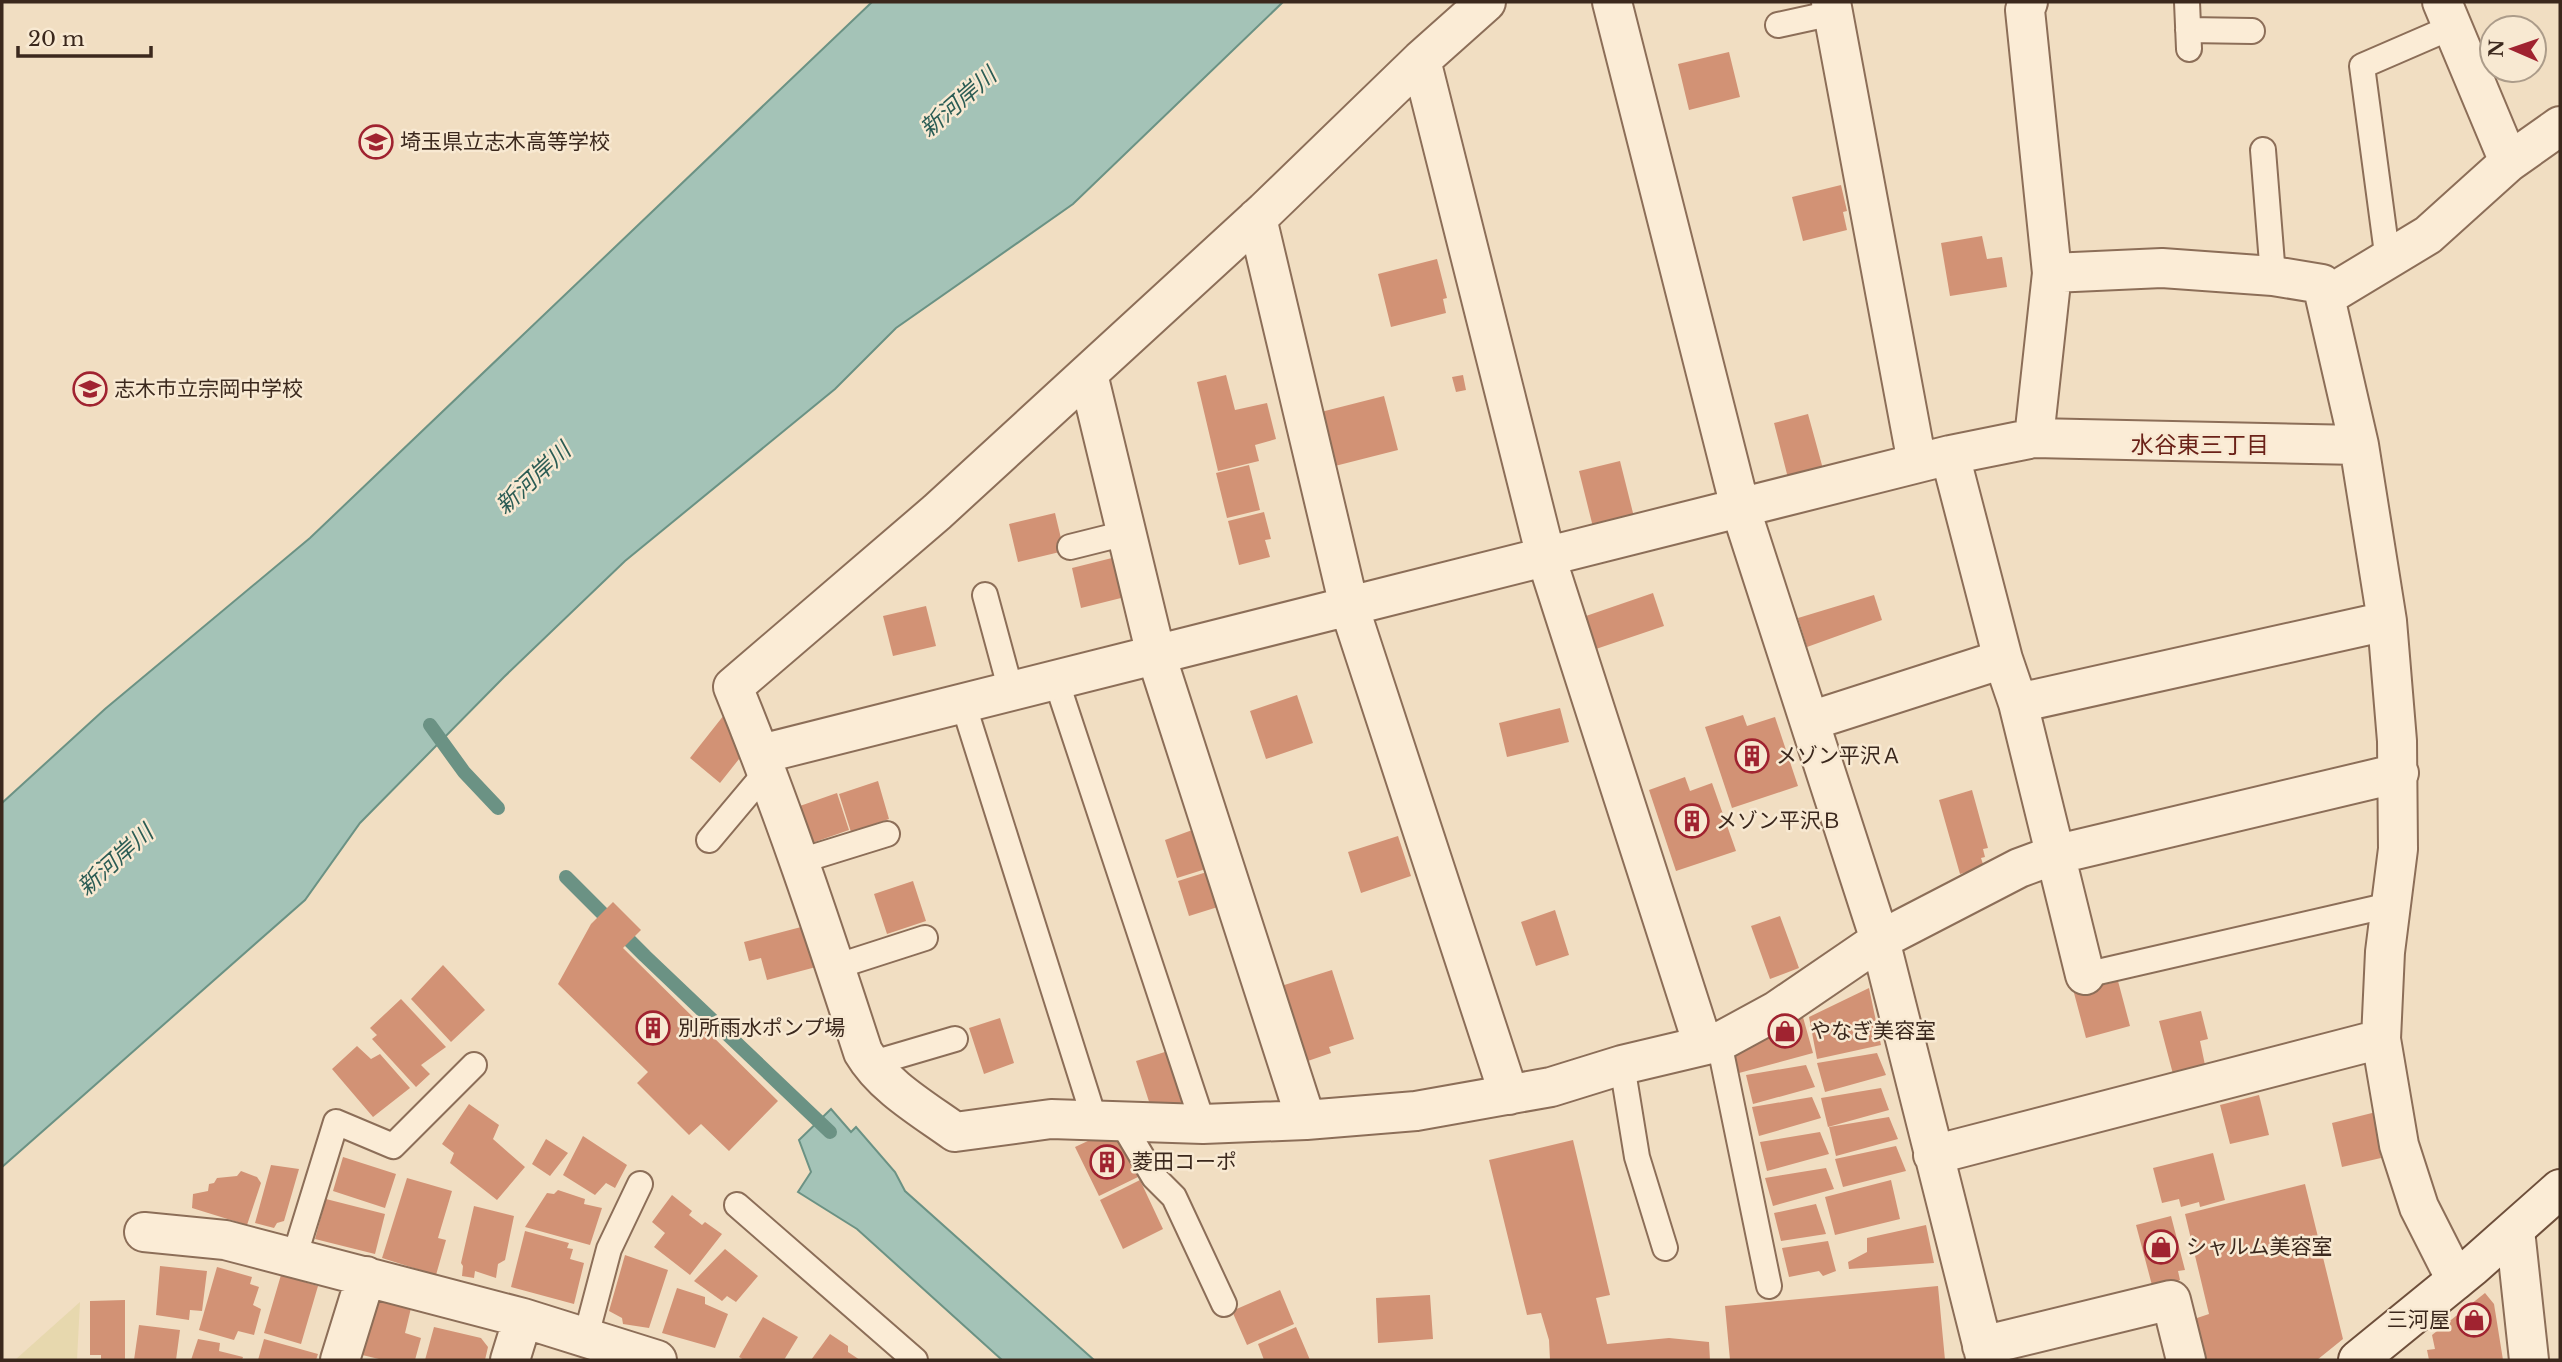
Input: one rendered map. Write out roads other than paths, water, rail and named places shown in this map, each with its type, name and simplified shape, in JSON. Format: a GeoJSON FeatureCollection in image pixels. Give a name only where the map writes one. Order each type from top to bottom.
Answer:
{"type":"FeatureCollection","features":[{"type":"Feature","properties":{"kind":"street"},"geometry":{"type":"LineString","coordinates":[[1486,2],[1421,60],[1257,218],[937,512],[733,687],[800,861],[863,1052],[870,1064],[907,1098],[955,1132],[1051,1119],[1203,1124],[1306,1120],[1416,1111],[1551,1087],[1622,1065],[1711,1044],[1776,1012],[1880,940],[2019,868],[2054,855],[2399,773]]}},
{"type":"Feature","properties":{"kind":"street"},"geometry":{"type":"LineString","coordinates":[[1612,2],[1740,507],[1880,940],[1984,1353],[2171,1300],[2186,1360]]}},
{"type":"Feature","properties":{"kind":"street"},"geometry":{"type":"LineString","coordinates":[[2028,2],[2025,10],[2052,273],[2034,438]]}},
{"type":"Feature","properties":{"kind":"street"},"geometry":{"type":"LineString","coordinates":[[1832,7],[1933,459],[2018,703],[2085,975]]}},
{"type":"Feature","properties":{"kind":"street"},"geometry":{"type":"LineString","coordinates":[[2447,15],[2508,162]]}},
{"type":"Feature","properties":{"kind":"street"},"geometry":{"type":"LineString","coordinates":[[1421,60],[1546,557],[1711,1044]]}},
{"type":"Feature","properties":{"kind":"street"},"geometry":{"type":"LineString","coordinates":[[2327,296],[2428,235],[2508,162],[2560,126]]}},
{"type":"Feature","properties":{"kind":"street"},"geometry":{"type":"LineString","coordinates":[[1257,218],[1349,606],[1508,1095]]}},
{"type":"Feature","properties":{"kind":"street"},"geometry":{"type":"LineString","coordinates":[[2052,273],[2162,268],[2273,276],[2322,284],[2327,296],[2359,445],[2386,621],[2399,773],[2398,849],[2385,952],[2381,1039],[2399,1145],[2419,1206],[2455,1280]]}},
{"type":"Feature","properties":{"kind":"street"},"geometry":{"type":"LineString","coordinates":[[1088,374],[1156,655],[1306,1120]]}},
{"type":"Feature","properties":{"kind":"street"},"geometry":{"type":"LineString","coordinates":[[764,763],[963,703],[1933,459],[2034,438],[2359,445]]}},
{"type":"Feature","properties":{"kind":"street"},"geometry":{"type":"LineString","coordinates":[[2018,703],[2386,621]]}},
{"type":"Feature","properties":{"kind":"street"},"geometry":{"type":"LineString","coordinates":[[1810,721],[2003,659]]}},
{"type":"Feature","properties":{"kind":"street"},"geometry":{"type":"LineString","coordinates":[[1933,1155],[2381,1039]]}},
{"type":"Feature","properties":{"kind":"street"},"geometry":{"type":"LineString","coordinates":[[2358,1360],[2515,1230],[2560,1189]]}},
{"type":"Feature","properties":{"kind":"street"},"geometry":{"type":"LineString","coordinates":[[2515,1230],[2529,1360]]}},
{"type":"Feature","properties":{"kind":"street"},"geometry":{"type":"LineString","coordinates":[[144,1232],[225,1240],[523,1318],[657,1360]]}},
{"type":"Feature","properties":{"kind":"street"},"geometry":{"type":"LineString","coordinates":[[340,1360],[366,1276]]}},
{"type":"Feature","properties":{"kind":"street"},"geometry":{"type":"LineString","coordinates":[[510,1360],[523,1318]]}},
{"type":"Feature","properties":{"kind":"lane"},"geometry":{"type":"LineString","coordinates":[[2187,2],[2188,40],[2252,31]]}},
{"type":"Feature","properties":{"kind":"lane"},"geometry":{"type":"LineString","coordinates":[[1778,25],[1832,7]]}},
{"type":"Feature","properties":{"kind":"lane"},"geometry":{"type":"LineString","coordinates":[[2388,261],[2362,66],[2447,15]]}},
{"type":"Feature","properties":{"kind":"lane"},"geometry":{"type":"LineString","coordinates":[[2263,150],[2273,276]]}},
{"type":"Feature","properties":{"kind":"lane"},"geometry":{"type":"LineString","coordinates":[[1070,547],[1126,533]]}},
{"type":"Feature","properties":{"kind":"lane"},"geometry":{"type":"LineString","coordinates":[[985,595],[1011,691]]}},
{"type":"Feature","properties":{"kind":"lane"},"geometry":{"type":"LineString","coordinates":[[1056,680],[1203,1124]]}},
{"type":"Feature","properties":{"kind":"lane"},"geometry":{"type":"LineString","coordinates":[[963,703],[1109,1122],[1174,1197],[1224,1304]]}},
{"type":"Feature","properties":{"kind":"lane"},"geometry":{"type":"LineString","coordinates":[[709,840],[764,763]]}},
{"type":"Feature","properties":{"kind":"lane"},"geometry":{"type":"LineString","coordinates":[[800,861],[887,834]]}},
{"type":"Feature","properties":{"kind":"lane"},"geometry":{"type":"LineString","coordinates":[[2085,975],[2390,905]]}},
{"type":"Feature","properties":{"kind":"lane"},"geometry":{"type":"LineString","coordinates":[[835,967],[925,938]]}},
{"type":"Feature","properties":{"kind":"lane"},"geometry":{"type":"LineString","coordinates":[[870,1064],[956,1038]]}},
{"type":"Feature","properties":{"kind":"lane"},"geometry":{"type":"LineString","coordinates":[[1711,1044],[1769,1286]]}},
{"type":"Feature","properties":{"kind":"lane"},"geometry":{"type":"LineString","coordinates":[[1622,1065],[1637,1157],[1665,1248]]}},
{"type":"Feature","properties":{"kind":"lane"},"geometry":{"type":"LineString","coordinates":[[294,1258],[335,1122],[393,1146],[474,1066]]}},
{"type":"Feature","properties":{"kind":"lane"},"geometry":{"type":"LineString","coordinates":[[586,1336],[609,1249],[640,1184]]}},
{"type":"Feature","properties":{"kind":"lane"},"geometry":{"type":"LineString","coordinates":[[737,1205],[915,1360]]}},
{"type":"Feature","properties":{"kind":"water","name":"新河岸川"},"geometry":{"type":"Polygon","coordinates":[[[872,2],[1283,2],[1073,204],[896,328],[835,389],[625,561],[504,677],[360,823],[305,900],[2,1167],[2,803],[105,709],[310,538],[872,2]]]}},
{"type":"Feature","properties":{"kind":"water"},"geometry":{"type":"Polygon","coordinates":[[[831,1109],[851,1132],[856,1127],[895,1172],[905,1191],[1094,1360],[1002,1360],[857,1229],[798,1192],[811,1172],[799,1140],[831,1109]]]}},
{"type":"Feature","properties":{"kind":"waterway"},"geometry":{"type":"LineString","coordinates":[[430,725],[464,772],[498,808]]}},
{"type":"Feature","properties":{"kind":"waterway"},"geometry":{"type":"LineString","coordinates":[[566,877],[830,1132]]}},
{"type":"Feature","properties":{"kind":"place","name":"埼玉県立志木高等学校"},"geometry":{"type":"Point","coordinates":[376,142]}},
{"type":"Feature","properties":{"kind":"place","name":"志木市立宗岡中学校"},"geometry":{"type":"Point","coordinates":[90,389]}},
{"type":"Feature","properties":{"kind":"place","name":"メゾン平沢Ａ"},"geometry":{"type":"Point","coordinates":[1752,756]}},
{"type":"Feature","properties":{"kind":"place","name":"メゾン平沢Ｂ"},"geometry":{"type":"Point","coordinates":[1692,821]}},
{"type":"Feature","properties":{"kind":"place","name":"別所雨水ポンプ場"},"geometry":{"type":"Point","coordinates":[653,1028]}},
{"type":"Feature","properties":{"kind":"place","name":"やなぎ美容室"},"geometry":{"type":"Point","coordinates":[1785,1031]}},
{"type":"Feature","properties":{"kind":"place","name":"菱田コーポ"},"geometry":{"type":"Point","coordinates":[1107,1162]}},
{"type":"Feature","properties":{"kind":"place","name":"シャルム美容室"},"geometry":{"type":"Point","coordinates":[2161,1247]}},
{"type":"Feature","properties":{"kind":"place","name":"三河屋"},"geometry":{"type":"Point","coordinates":[2474,1320]}},
{"type":"Feature","properties":{"kind":"district","name":"水谷東三丁目"},"geometry":{"type":"Point","coordinates":[2200,445]}}]}
